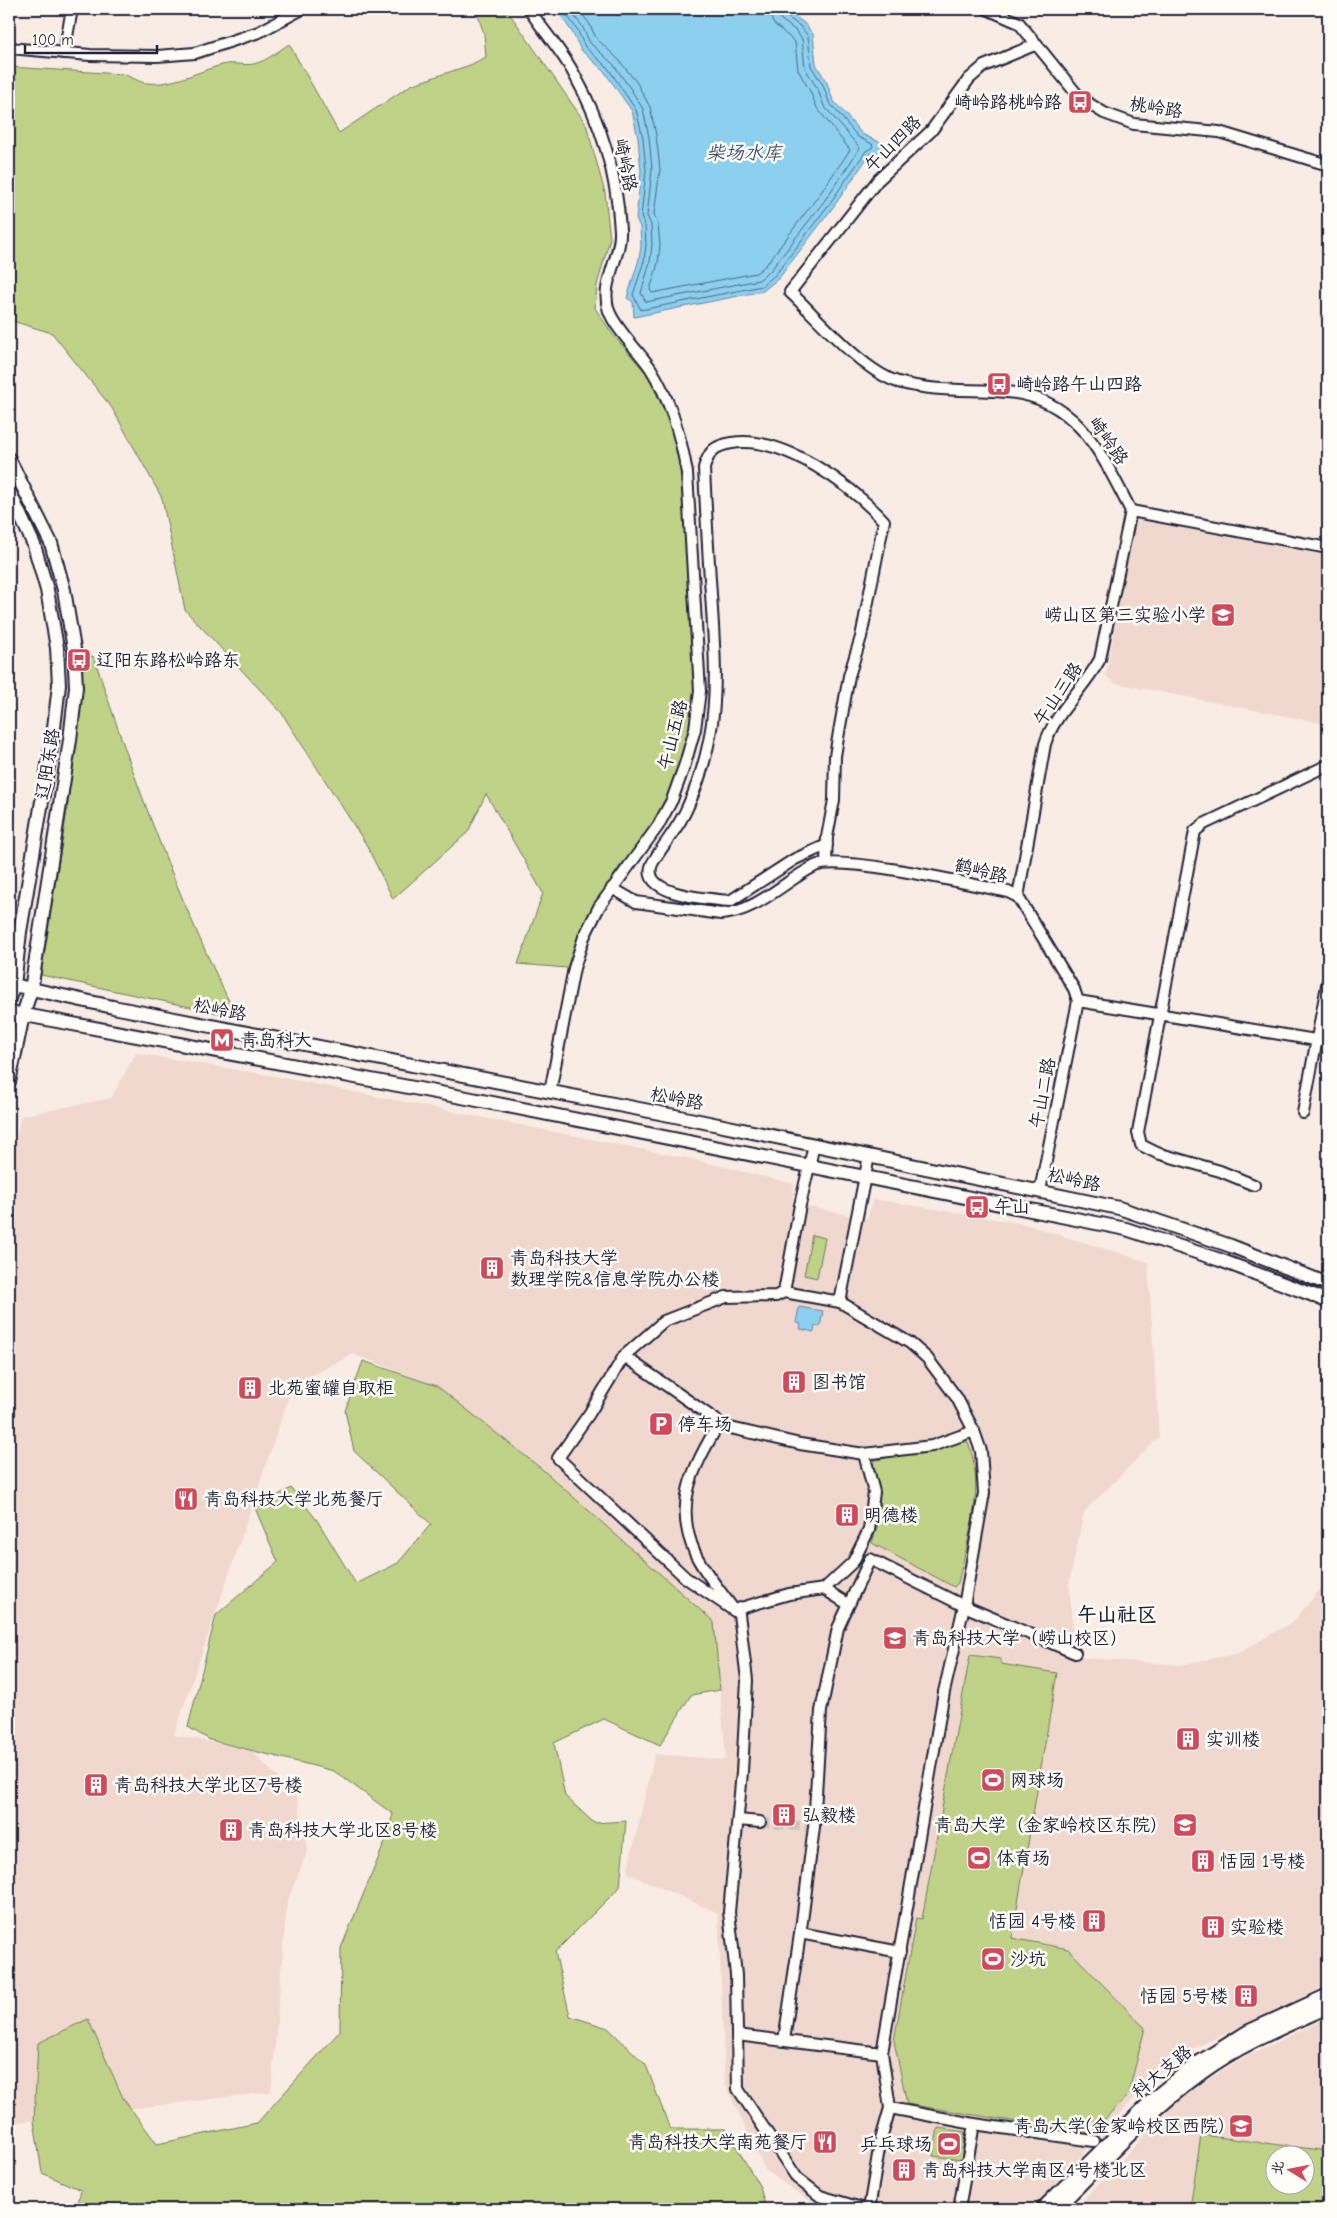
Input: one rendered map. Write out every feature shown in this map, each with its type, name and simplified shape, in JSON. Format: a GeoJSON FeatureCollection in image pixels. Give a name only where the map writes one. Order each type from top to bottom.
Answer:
{"type":"FeatureCollection","features":[{"type":"Feature","properties":{"kind":"main road","name":"辽阳东路"},"geometry":{"type":"LineString","coordinates":[[9,459],[51,543],[64,590],[74,649],[76,687],[70,740],[31,990],[22,1015],[9,1082]]}},
{"type":"Feature","properties":{"kind":"main road","name":"辽阳东路"},"geometry":{"type":"LineString","coordinates":[[9,491],[34,545],[47,590],[57,648],[59,685],[53,736],[9,998]]}},
{"type":"Feature","properties":{"kind":"main road","name":"松岭路"},"geometry":{"type":"LineString","coordinates":[[12,985],[869,1156],[1119,1208],[1231,1246],[1328,1284]]}},
{"type":"Feature","properties":{"kind":"main road"},"geometry":{"type":"LineString","coordinates":[[9,1012],[467,1098],[1126,1229],[1220,1260],[1328,1302]]}},
{"type":"Feature","properties":{"kind":"main road","name":"科大支路"},"geometry":{"type":"LineString","coordinates":[[1042,2209],[1153,2100],[1196,2064],[1247,2032],[1328,1995]]}},
{"type":"Feature","properties":{"kind":"main road","name":"科大支路"},"geometry":{"type":"LineString","coordinates":[[1056,2209],[1160,2107],[1204,2071],[1254,2041],[1328,2006]]}},
{"type":"Feature","properties":{"kind":"street"},"geometry":{"type":"LineString","coordinates":[[64,52],[72,9]]}},
{"type":"Feature","properties":{"kind":"street"},"geometry":{"type":"LineString","coordinates":[[9,48],[157,56],[195,53],[259,32],[302,9]]}},
{"type":"Feature","properties":{"kind":"street","name":"崎岭路"},"geometry":{"type":"LineString","coordinates":[[529,9],[574,74],[602,133],[614,178],[621,231],[618,256],[606,293],[609,311],[628,339]]}},
{"type":"Feature","properties":{"kind":"street","name":"桃岭路"},"geometry":{"type":"LineString","coordinates":[[987,9],[1019,23],[1080,98],[1104,113],[1134,124],[1219,132],[1328,165]]}},
{"type":"Feature","properties":{"kind":"street","name":"午山四路"},"geometry":{"type":"LineString","coordinates":[[790,292],[878,180],[931,131],[969,79],[984,66],[1037,44]]}},
{"type":"Feature","properties":{"kind":"street","name":"崎岭路"},"geometry":{"type":"LineString","coordinates":[[790,292],[866,365],[897,381],[949,391],[1008,392],[1046,400],[1077,423],[1106,462],[1131,511]]}},
{"type":"Feature","properties":{"kind":"street","name":"午山五路"},"geometry":{"type":"LineString","coordinates":[[550,1092],[574,968],[584,937],[598,907],[658,826],[672,800],[686,764],[695,730],[700,691],[687,473],[681,438],[666,398],[651,369],[628,339]]}},
{"type":"Feature","properties":{"kind":"street"},"geometry":{"type":"LineString","coordinates":[[826,863],[834,800],[835,756],[848,676],[861,638],[884,521],[868,504],[834,478],[793,455],[764,444],[743,442],[720,445],[708,454],[704,468],[717,679],[712,730],[704,763],[688,806],[672,836],[657,855],[650,870],[651,877],[658,886],[668,891],[730,900],[795,859],[827,845]]}},
{"type":"Feature","properties":{"kind":"street"},"geometry":{"type":"LineString","coordinates":[[1131,511],[1328,548]]}},
{"type":"Feature","properties":{"kind":"street","name":"午山三路"},"geometry":{"type":"LineString","coordinates":[[1018,897],[1049,729],[1093,673],[1100,659],[1131,511]]}},
{"type":"Feature","properties":{"kind":"street"},"geometry":{"type":"LineString","coordinates":[[1254,1184],[1220,1171],[1156,1153],[1141,1145],[1138,1132],[1195,831],[1204,824],[1328,765]]}},
{"type":"Feature","properties":{"kind":"street","name":"鹤岭路"},"geometry":{"type":"LineString","coordinates":[[612,888],[636,902],[721,914],[734,914],[758,902],[817,865],[837,862],[920,874],[1008,892],[1018,897],[1074,989],[1078,1001]]}},
{"type":"Feature","properties":{"kind":"street"},"geometry":{"type":"LineString","coordinates":[[1303,1113],[1328,980]]}},
{"type":"Feature","properties":{"kind":"street"},"geometry":{"type":"LineString","coordinates":[[1078,1001],[1328,1042]]}},
{"type":"Feature","properties":{"kind":"street","name":"午山二路"},"geometry":{"type":"LineString","coordinates":[[1040,1191],[1078,1001]]}},
{"type":"Feature","properties":{"kind":"street"},"geometry":{"type":"LineString","coordinates":[[784,1292],[814,1145]]}},
{"type":"Feature","properties":{"kind":"street"},"geometry":{"type":"LineString","coordinates":[[840,1302],[869,1156]]}},
{"type":"Feature","properties":{"kind":"street"},"geometry":{"type":"LineString","coordinates":[[864,2209],[820,2196],[797,2178],[738,2089],[736,1975],[729,1912],[738,1820],[747,1680],[739,1614],[686,1578],[558,1458],[589,1414],[624,1356],[664,1321],[726,1297],[776,1296],[784,1292],[840,1302],[910,1343],[927,1358],[957,1398],[974,1431],[981,1451],[984,1494],[964,1606],[944,1692],[882,2053],[890,2108],[880,2143],[869,2209]]}},
{"type":"Feature","properties":{"kind":"street"},"geometry":{"type":"LineString","coordinates":[[624,1356],[726,1427],[800,1444],[864,1454],[932,1446],[974,1431]]}},
{"type":"Feature","properties":{"kind":"street"},"geometry":{"type":"LineString","coordinates":[[719,1423],[698,1461],[685,1501],[688,1532],[695,1554],[734,1610]]}},
{"type":"Feature","properties":{"kind":"street"},"geometry":{"type":"LineString","coordinates":[[734,1610],[789,1594],[824,1589],[853,1562],[869,1530],[874,1492],[864,1454]]}},
{"type":"Feature","properties":{"kind":"street"},"geometry":{"type":"LineString","coordinates":[[784,2040],[800,1933],[821,1710],[838,1628],[870,1559],[964,1606],[1075,1653]]}},
{"type":"Feature","properties":{"kind":"street"},"geometry":{"type":"LineString","coordinates":[[824,1589],[848,1604]]}},
{"type":"Feature","properties":{"kind":"street"},"geometry":{"type":"LineString","coordinates":[[738,1820],[760,1822]]}},
{"type":"Feature","properties":{"kind":"street"},"geometry":{"type":"LineString","coordinates":[[800,1933],[900,1952]]}},
{"type":"Feature","properties":{"kind":"street"},"geometry":{"type":"LineString","coordinates":[[737,2035],[882,2053]]}},
{"type":"Feature","properties":{"kind":"street"},"geometry":{"type":"LineString","coordinates":[[890,2108],[974,2124],[1094,2141]]}},
{"type":"Feature","properties":{"kind":"street"},"geometry":{"type":"LineString","coordinates":[[960,2209],[974,2124]]}},
{"type":"Feature","properties":{"kind":"shaded area","name":"崂山区第三实验小学"},"geometry":{"type":"Polygon","coordinates":[[[1140,520],[1328,556],[1328,690],[1322,723],[1114,683],[1106,675],[1134,525],[1140,520]]]}},
{"type":"Feature","properties":{"kind":"shaded area","name":"青岛科技大学（崂山校区）"},"geometry":{"type":"Polygon","coordinates":[[[136,1053],[274,1076],[691,1159],[794,1184],[792,1205],[867,1219],[873,1199],[1024,1224],[1148,1262],[1159,1437],[1084,1512],[1069,1583],[1075,1653],[1073,1657],[1180,1665],[1239,1653],[1294,1621],[1328,1580],[1328,1985],[1182,2054],[1149,2081],[1033,2209],[822,2209],[765,2170],[725,2084],[718,1913],[627,1873],[655,1754],[726,1760],[714,1622],[543,1470],[437,1386],[353,1354],[293,1385],[174,1735],[251,1750],[297,1798],[308,1850],[287,1902],[271,2092],[9,2123],[9,1180],[21,1116],[111,1098],[136,1053]]]}},
{"type":"Feature","properties":{"kind":"shaded area","name":"青岛大学(金家岭校区西院)"},"geometry":{"type":"Polygon","coordinates":[[[1328,2017],[1328,2209],[1074,2209],[1183,2096],[1234,2063],[1328,2017]]]}},
{"type":"Feature","properties":{"kind":"green space"},"geometry":{"type":"Polygon","coordinates":[[[476,9],[503,9],[512,17],[586,124],[605,193],[610,239],[597,285],[595,308],[613,335],[648,375],[672,428],[682,480],[695,691],[689,731],[673,786],[651,831],[619,867],[601,895],[582,928],[567,968],[518,964],[543,893],[486,794],[468,832],[393,899],[366,844],[281,712],[185,610],[162,498],[112,408],[52,333],[9,320],[9,67],[122,74],[144,83],[157,83],[176,80],[227,64],[255,64],[289,44],[339,133],[411,85],[470,65],[486,57],[484,34],[476,9]]]}},
{"type":"Feature","properties":{"kind":"green space"},"geometry":{"type":"Polygon","coordinates":[[[82,653],[94,657],[125,749],[159,840],[196,930],[237,1017],[41,975],[68,804],[82,653]]]}},
{"type":"Feature","properties":{"kind":"green space"},"geometry":{"type":"Polygon","coordinates":[[[812,1235],[825,1238],[817,1278],[804,1275],[812,1235]]]}},
{"type":"Feature","properties":{"kind":"green space"},"geometry":{"type":"Polygon","coordinates":[[[363,1361],[437,1386],[543,1470],[714,1622],[720,1690],[691,1695],[660,1745],[604,1719],[554,1743],[565,1796],[594,1823],[626,1821],[620,1887],[555,1952],[570,2016],[608,2028],[646,2065],[670,2129],[726,2129],[760,2187],[766,2209],[77,2209],[81,2190],[42,2173],[34,2121],[38,2043],[88,2019],[123,2098],[157,2144],[257,2123],[340,2031],[341,1948],[385,1842],[393,1814],[334,1771],[210,1740],[188,1727],[216,1615],[278,1562],[255,1508],[291,1488],[317,1520],[356,1584],[398,1563],[431,1524],[354,1451],[345,1411],[363,1361]]]}},
{"type":"Feature","properties":{"kind":"green space"},"geometry":{"type":"Polygon","coordinates":[[[959,1442],[968,1442],[973,1459],[975,1495],[974,1512],[966,1548],[958,1583],[954,1587],[872,1543],[880,1518],[877,1481],[872,1461],[959,1442]]]}},
{"type":"Feature","properties":{"kind":"green space","name":"体育场"},"geometry":{"type":"Polygon","coordinates":[[[970,1655],[1001,1659],[1001,1664],[1057,1673],[1012,1938],[1068,1949],[1145,2028],[1128,2095],[1099,2125],[1098,2135],[907,2104],[894,2041],[916,1918],[922,1919],[970,1655]]]}},
{"type":"Feature","properties":{"kind":"green space","name":"乒乓球场"},"geometry":{"type":"Polygon","coordinates":[[[938,2128],[965,2132],[961,2160],[933,2156],[938,2128]]]}},
{"type":"Feature","properties":{"kind":"green space"},"geometry":{"type":"Polygon","coordinates":[[[1201,2135],[1288,2146],[1264,2146],[1264,2196],[1314,2196],[1314,2149],[1328,2151],[1328,2209],[1190,2209],[1201,2135]]]}},
{"type":"Feature","properties":{"kind":"water","name":"柴场水库"},"geometry":{"type":"Polygon","coordinates":[[[556,9],[784,9],[804,23],[813,34],[816,64],[827,83],[833,100],[862,134],[888,146],[890,149],[870,154],[834,206],[779,278],[763,291],[634,317],[633,302],[627,298],[641,246],[640,227],[636,219],[641,171],[638,138],[632,111],[604,71],[581,50],[572,32],[556,9]]]}},
{"type":"Feature","properties":{"kind":"water"},"geometry":{"type":"Polygon","coordinates":[[[799,1307],[823,1311],[820,1327],[815,1326],[814,1332],[800,1329],[801,1324],[796,1323],[799,1307]]]}},
{"type":"Feature","properties":{"kind":"tunnel"},"geometry":{"type":"LineString","coordinates":[[760,1822],[806,1827]]}},
{"type":"Feature","properties":{"kind":"place","name":"崎岭路桃岭路"},"geometry":{"type":"Point","coordinates":[1080,102]}},
{"type":"Feature","properties":{"kind":"place","name":"崎岭路午山四路"},"geometry":{"type":"Point","coordinates":[999,384]}},
{"type":"Feature","properties":{"kind":"place","name":"崂山区第三实验小学"},"geometry":{"type":"Point","coordinates":[1223,615]}},
{"type":"Feature","properties":{"kind":"place","name":"辽阳东路松岭路东"},"geometry":{"type":"Point","coordinates":[79,660]}},
{"type":"Feature","properties":{"kind":"place","name":"青岛科大"},"geometry":{"type":"Point","coordinates":[222,1040]}},
{"type":"Feature","properties":{"kind":"place","name":"午山"},"geometry":{"type":"Point","coordinates":[977,1207]}},
{"type":"Feature","properties":{"kind":"place","name":"青岛科技大学 数理学院&信息学院办公楼"},"geometry":{"type":"Point","coordinates":[492,1268]}},
{"type":"Feature","properties":{"kind":"place","name":"图书馆"},"geometry":{"type":"Point","coordinates":[794,1382]}},
{"type":"Feature","properties":{"kind":"place","name":"北苑蜜罐自取柜"},"geometry":{"type":"Point","coordinates":[250,1388]}},
{"type":"Feature","properties":{"kind":"place","name":"停车场"},"geometry":{"type":"Point","coordinates":[661,1424]}},
{"type":"Feature","properties":{"kind":"place","name":"青岛科技大学北苑餐厅"},"geometry":{"type":"Point","coordinates":[186,1499]}},
{"type":"Feature","properties":{"kind":"place","name":"明德楼"},"geometry":{"type":"Point","coordinates":[847,1515]}},
{"type":"Feature","properties":{"kind":"place","name":"青岛科技大学（崂山校区）"},"geometry":{"type":"Point","coordinates":[895,1638]}},
{"type":"Feature","properties":{"kind":"place","name":"实训楼"},"geometry":{"type":"Point","coordinates":[1188,1739]}},
{"type":"Feature","properties":{"kind":"place","name":"网球场"},"geometry":{"type":"Point","coordinates":[993,1780]}},
{"type":"Feature","properties":{"kind":"place","name":"青岛科技大学北区7号楼"},"geometry":{"type":"Point","coordinates":[96,1785]}},
{"type":"Feature","properties":{"kind":"place","name":"弘毅楼"},"geometry":{"type":"Point","coordinates":[784,1815]}},
{"type":"Feature","properties":{"kind":"place","name":"青岛大学（金家岭校区东院）"},"geometry":{"type":"Point","coordinates":[1185,1825]}},
{"type":"Feature","properties":{"kind":"place","name":"青岛科技大学北区8号楼"},"geometry":{"type":"Point","coordinates":[231,1830]}},
{"type":"Feature","properties":{"kind":"place","name":"体育场"},"geometry":{"type":"Point","coordinates":[979,1858]}},
{"type":"Feature","properties":{"kind":"place","name":"恬园 1号楼"},"geometry":{"type":"Point","coordinates":[1203,1861]}},
{"type":"Feature","properties":{"kind":"place","name":"恬园 4号楼"},"geometry":{"type":"Point","coordinates":[1094,1921]}},
{"type":"Feature","properties":{"kind":"place","name":"实验楼"},"geometry":{"type":"Point","coordinates":[1213,1927]}},
{"type":"Feature","properties":{"kind":"place","name":"沙坑"},"geometry":{"type":"Point","coordinates":[993,1959]}},
{"type":"Feature","properties":{"kind":"place","name":"恬园 5号楼"},"geometry":{"type":"Point","coordinates":[1246,1996]}},
{"type":"Feature","properties":{"kind":"place","name":"青岛大学(金家岭校区西院)"},"geometry":{"type":"Point","coordinates":[1241,2126]}},
{"type":"Feature","properties":{"kind":"place","name":"青岛科技大学南苑餐厅"},"geometry":{"type":"Point","coordinates":[825,2142]}},
{"type":"Feature","properties":{"kind":"place","name":"乒乓球场"},"geometry":{"type":"Point","coordinates":[949,2144]}},
{"type":"Feature","properties":{"kind":"place","name":"青岛科技大学南区4号楼北区"},"geometry":{"type":"Point","coordinates":[904,2170]}},
{"type":"Feature","properties":{"kind":"district","name":"午山社区"},"geometry":{"type":"Point","coordinates":[1117,1614]}}]}
